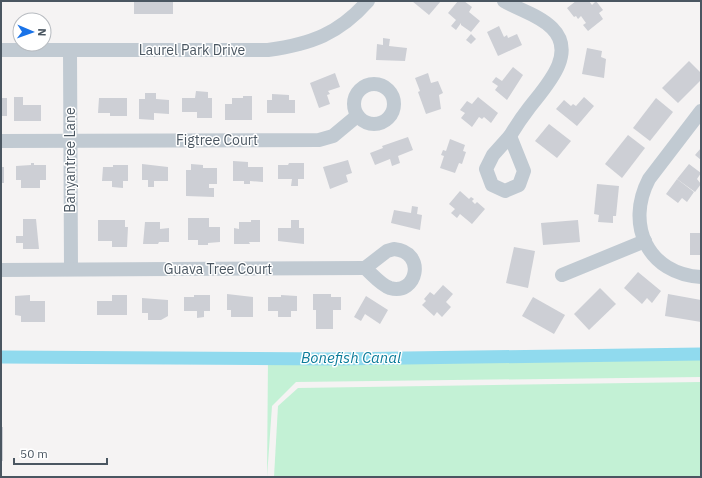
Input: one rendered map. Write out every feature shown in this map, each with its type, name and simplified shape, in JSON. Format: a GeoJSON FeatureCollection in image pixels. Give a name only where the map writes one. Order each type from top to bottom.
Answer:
{"type":"FeatureCollection","features":[{"type":"Feature","properties":{"kind":"street","name":"Laurel Park Drive"},"geometry":{"type":"LineString","coordinates":[[1,50],[268,50],[288,47],[327,35],[354,16],[368,1]]}},
{"type":"Feature","properties":{"kind":"street"},"geometry":{"type":"LineString","coordinates":[[504,1],[540,19],[552,28],[560,41],[561,55],[558,68],[510,136]]}},
{"type":"Feature","properties":{"kind":"street","name":"Banyantree Lane"},"geometry":{"type":"LineString","coordinates":[[70,51],[71,269]]}},
{"type":"Feature","properties":{"kind":"street"},"geometry":{"type":"LineString","coordinates":[[701,111],[649,179],[642,192],[640,213],[640,226],[645,241],[652,254],[662,265],[686,275],[701,276]]}},
{"type":"Feature","properties":{"kind":"street","name":"Figtree Court"},"geometry":{"type":"LineString","coordinates":[[1,141],[319,140],[333,136],[358,116]]}},
{"type":"Feature","properties":{"kind":"street"},"geometry":{"type":"LineString","coordinates":[[562,275],[645,241]]}},
{"type":"Feature","properties":{"kind":"street","name":"Guava Tree Court"},"geometry":{"type":"LineString","coordinates":[[1,270],[366,268]]}},
{"type":"Feature","properties":{"kind":"green space"},"geometry":{"type":"Polygon","coordinates":[[[268,358],[701,358],[701,377],[296,382],[272,406],[267,477],[268,358]]]}},
{"type":"Feature","properties":{"kind":"green space"},"geometry":{"type":"Polygon","coordinates":[[[701,382],[701,477],[274,477],[278,406],[298,388],[701,382]]]}},
{"type":"Feature","properties":{"kind":"building"},"geometry":{"type":"Polygon","coordinates":[[[134,1],[173,1],[173,14],[134,14],[134,1]]]}},
{"type":"Feature","properties":{"kind":"building"},"geometry":{"type":"Polygon","coordinates":[[[412,1],[441,1],[429,15],[412,1]]]}},
{"type":"Feature","properties":{"kind":"building"},"geometry":{"type":"Polygon","coordinates":[[[458,1],[464,1],[472,7],[469,12],[480,21],[471,32],[461,25],[461,23],[456,30],[451,26],[456,20],[448,13],[458,1]]]}},
{"type":"Feature","properties":{"kind":"building"},"geometry":{"type":"Polygon","coordinates":[[[576,1],[589,1],[592,5],[596,1],[603,10],[599,13],[603,19],[588,31],[583,25],[586,23],[581,16],[578,19],[576,16],[574,17],[567,8],[576,1]]]}},
{"type":"Feature","properties":{"kind":"building"},"geometry":{"type":"Polygon","coordinates":[[[499,26],[504,37],[507,35],[508,38],[517,34],[522,45],[498,56],[487,32],[499,26]]]}},
{"type":"Feature","properties":{"kind":"building"},"geometry":{"type":"Polygon","coordinates":[[[471,34],[476,39],[471,44],[466,40],[471,34]]]}},
{"type":"Feature","properties":{"kind":"building"},"geometry":{"type":"Polygon","coordinates":[[[383,38],[390,39],[389,46],[407,48],[405,61],[376,60],[377,44],[383,45],[383,38]]]}},
{"type":"Feature","properties":{"kind":"building"},"geometry":{"type":"Polygon","coordinates":[[[587,48],[602,51],[601,57],[606,59],[604,78],[582,74],[587,48]]]}},
{"type":"Feature","properties":{"kind":"building"},"geometry":{"type":"Polygon","coordinates":[[[689,61],[701,73],[701,80],[678,103],[662,88],[689,61]]]}},
{"type":"Feature","properties":{"kind":"building"},"geometry":{"type":"Polygon","coordinates":[[[513,67],[523,75],[507,100],[495,90],[498,86],[492,82],[496,77],[502,81],[513,67]]]}},
{"type":"Feature","properties":{"kind":"building"},"geometry":{"type":"Polygon","coordinates":[[[335,73],[340,87],[328,91],[330,94],[327,95],[330,104],[319,108],[310,83],[335,73]]]}},
{"type":"Feature","properties":{"kind":"building"},"geometry":{"type":"Polygon","coordinates":[[[428,73],[431,83],[438,81],[443,93],[439,95],[441,109],[426,114],[418,92],[420,91],[415,78],[428,73]]]}},
{"type":"Feature","properties":{"kind":"building"},"geometry":{"type":"Polygon","coordinates":[[[196,91],[208,92],[208,98],[212,98],[212,118],[197,118],[197,112],[182,112],[182,98],[195,98],[196,91]]]}},
{"type":"Feature","properties":{"kind":"building"},"geometry":{"type":"Polygon","coordinates":[[[145,93],[156,93],[156,99],[169,100],[169,114],[154,113],[154,120],[139,119],[139,99],[145,99],[145,93]]]}},
{"type":"Feature","properties":{"kind":"building"},"geometry":{"type":"Polygon","coordinates":[[[272,94],[289,95],[289,100],[295,100],[295,113],[267,113],[267,100],[272,100],[272,94]]]}},
{"type":"Feature","properties":{"kind":"building"},"geometry":{"type":"Polygon","coordinates":[[[243,96],[252,96],[252,120],[225,120],[225,104],[232,104],[232,98],[243,98],[243,96]]]}},
{"type":"Feature","properties":{"kind":"building"},"geometry":{"type":"Polygon","coordinates":[[[14,97],[23,97],[23,105],[41,105],[41,121],[14,121],[14,97]]]}},
{"type":"Feature","properties":{"kind":"building"},"geometry":{"type":"Polygon","coordinates":[[[478,97],[498,113],[491,123],[484,117],[482,119],[479,117],[472,127],[461,118],[465,113],[460,110],[467,101],[472,104],[478,97]]]}},
{"type":"Feature","properties":{"kind":"building"},"geometry":{"type":"Polygon","coordinates":[[[584,97],[594,106],[577,126],[556,109],[564,100],[571,106],[573,104],[576,106],[584,97]]]}},
{"type":"Feature","properties":{"kind":"building"},"geometry":{"type":"Polygon","coordinates":[[[1,98],[7,98],[7,116],[1,116],[1,98]]]}},
{"type":"Feature","properties":{"kind":"building"},"geometry":{"type":"Polygon","coordinates":[[[99,98],[127,98],[127,116],[110,116],[110,113],[98,113],[99,98]]]}},
{"type":"Feature","properties":{"kind":"building"},"geometry":{"type":"Polygon","coordinates":[[[656,98],[673,112],[650,141],[633,128],[656,98]]]}},
{"type":"Feature","properties":{"kind":"building"},"geometry":{"type":"Polygon","coordinates":[[[549,124],[571,141],[557,158],[535,141],[549,124]]]}},
{"type":"Feature","properties":{"kind":"building"},"geometry":{"type":"Polygon","coordinates":[[[628,135],[645,148],[622,178],[605,164],[628,135]]]}},
{"type":"Feature","properties":{"kind":"building"},"geometry":{"type":"Polygon","coordinates":[[[408,137],[413,150],[398,156],[400,163],[392,166],[390,159],[375,165],[370,153],[383,148],[382,146],[408,137]]]}},
{"type":"Feature","properties":{"kind":"building"},"geometry":{"type":"Polygon","coordinates":[[[450,139],[465,145],[463,151],[466,152],[462,164],[459,163],[455,173],[440,168],[444,156],[441,155],[443,150],[446,151],[450,139]]]}},
{"type":"Feature","properties":{"kind":"building"},"geometry":{"type":"Polygon","coordinates":[[[701,148],[701,160],[695,155],[701,148]]]}},
{"type":"Feature","properties":{"kind":"building"},"geometry":{"type":"Polygon","coordinates":[[[348,160],[352,173],[346,175],[348,182],[330,189],[323,167],[348,160]]]}},
{"type":"Feature","properties":{"kind":"building"},"geometry":{"type":"Polygon","coordinates":[[[233,161],[248,162],[248,167],[263,167],[263,182],[250,181],[250,184],[244,184],[244,181],[233,181],[233,161]]]}},
{"type":"Feature","properties":{"kind":"building"},"geometry":{"type":"Polygon","coordinates":[[[31,163],[34,163],[34,165],[46,165],[46,180],[40,180],[40,188],[21,188],[21,180],[16,180],[16,166],[31,165],[31,163]]]}},
{"type":"Feature","properties":{"kind":"building"},"geometry":{"type":"Polygon","coordinates":[[[289,163],[304,163],[304,179],[298,179],[298,186],[291,186],[292,179],[278,179],[278,165],[288,165],[289,163]]]}},
{"type":"Feature","properties":{"kind":"building"},"geometry":{"type":"Polygon","coordinates":[[[142,164],[168,167],[168,181],[154,181],[154,187],[148,187],[148,180],[142,180],[142,164]]]}},
{"type":"Feature","properties":{"kind":"building"},"geometry":{"type":"Polygon","coordinates":[[[191,164],[203,165],[203,168],[217,168],[217,184],[209,184],[209,188],[214,188],[214,197],[186,196],[186,170],[191,170],[191,164]]]}},
{"type":"Feature","properties":{"kind":"building"},"geometry":{"type":"Polygon","coordinates":[[[689,164],[701,173],[697,179],[701,184],[695,192],[677,179],[689,164]]]}},
{"type":"Feature","properties":{"kind":"building"},"geometry":{"type":"Polygon","coordinates":[[[113,165],[128,165],[128,181],[123,181],[123,188],[112,187],[112,181],[102,181],[103,167],[113,167],[113,165]]]}},
{"type":"Feature","properties":{"kind":"building"},"geometry":{"type":"Polygon","coordinates":[[[1,167],[4,167],[4,183],[1,183],[1,167]]]}},
{"type":"Feature","properties":{"kind":"building"},"geometry":{"type":"Polygon","coordinates":[[[677,179],[694,192],[687,202],[682,198],[678,203],[666,194],[677,179]]]}},
{"type":"Feature","properties":{"kind":"building"},"geometry":{"type":"Polygon","coordinates":[[[597,184],[619,186],[616,216],[613,216],[613,223],[598,222],[599,215],[594,214],[597,184]]]}},
{"type":"Feature","properties":{"kind":"building"},"geometry":{"type":"Polygon","coordinates":[[[460,191],[469,199],[471,197],[474,199],[472,201],[475,204],[477,202],[485,209],[472,224],[460,214],[457,218],[451,213],[455,209],[449,204],[460,191]]]}},
{"type":"Feature","properties":{"kind":"building"},"geometry":{"type":"Polygon","coordinates":[[[412,206],[418,207],[417,214],[422,215],[420,230],[391,223],[394,210],[411,213],[412,206]]]}},
{"type":"Feature","properties":{"kind":"building"},"geometry":{"type":"Polygon","coordinates":[[[188,218],[209,218],[209,227],[220,227],[220,242],[208,243],[208,245],[198,245],[198,240],[188,240],[188,218]]]}},
{"type":"Feature","properties":{"kind":"building"},"geometry":{"type":"Polygon","coordinates":[[[23,219],[36,219],[39,249],[23,249],[23,243],[16,243],[16,236],[23,236],[23,219]]]}},
{"type":"Feature","properties":{"kind":"building"},"geometry":{"type":"Polygon","coordinates":[[[98,220],[125,220],[125,227],[128,227],[127,247],[112,247],[112,241],[98,241],[98,220]]]}},
{"type":"Feature","properties":{"kind":"building"},"geometry":{"type":"Polygon","coordinates":[[[251,220],[260,220],[260,242],[249,242],[250,244],[234,244],[234,228],[239,229],[239,222],[251,222],[251,220]]]}},
{"type":"Feature","properties":{"kind":"building"},"geometry":{"type":"Polygon","coordinates":[[[291,220],[299,220],[299,228],[304,228],[304,244],[278,241],[278,228],[291,228],[291,220]]]}},
{"type":"Feature","properties":{"kind":"building"},"geometry":{"type":"Polygon","coordinates":[[[578,220],[580,242],[543,245],[541,223],[578,220]]]}},
{"type":"Feature","properties":{"kind":"building"},"geometry":{"type":"Polygon","coordinates":[[[145,222],[160,222],[160,229],[169,228],[169,242],[143,244],[145,222]]]}},
{"type":"Feature","properties":{"kind":"building"},"geometry":{"type":"Polygon","coordinates":[[[690,233],[701,233],[701,255],[690,255],[690,233]]]}},
{"type":"Feature","properties":{"kind":"building"},"geometry":{"type":"Polygon","coordinates":[[[514,247],[535,251],[528,288],[506,283],[514,247]]]}},
{"type":"Feature","properties":{"kind":"building"},"geometry":{"type":"Polygon","coordinates":[[[638,272],[661,291],[652,303],[647,298],[642,304],[624,288],[638,272]]]}},
{"type":"Feature","properties":{"kind":"building"},"geometry":{"type":"Polygon","coordinates":[[[443,285],[453,294],[446,302],[451,307],[442,317],[437,312],[434,316],[422,305],[426,301],[424,299],[430,292],[434,295],[443,285]]]}},
{"type":"Feature","properties":{"kind":"building"},"geometry":{"type":"Polygon","coordinates":[[[600,288],[616,304],[589,330],[574,314],[600,288]]]}},
{"type":"Feature","properties":{"kind":"building"},"geometry":{"type":"Polygon","coordinates":[[[227,294],[253,297],[253,317],[231,317],[231,310],[227,310],[227,294]]]}},
{"type":"Feature","properties":{"kind":"building"},"geometry":{"type":"Polygon","coordinates":[[[313,294],[331,294],[331,297],[341,297],[341,310],[333,310],[333,329],[316,329],[316,310],[313,310],[313,294]]]}},
{"type":"Feature","properties":{"kind":"building"},"geometry":{"type":"Polygon","coordinates":[[[668,294],[701,300],[701,322],[665,316],[668,294]]]}},
{"type":"Feature","properties":{"kind":"building"},"geometry":{"type":"Polygon","coordinates":[[[30,295],[30,301],[45,301],[45,322],[21,322],[21,316],[15,315],[15,296],[30,295]]]}},
{"type":"Feature","properties":{"kind":"building"},"geometry":{"type":"Polygon","coordinates":[[[112,295],[127,295],[127,315],[97,315],[97,301],[112,301],[112,295]]]}},
{"type":"Feature","properties":{"kind":"building"},"geometry":{"type":"Polygon","coordinates":[[[194,295],[210,295],[210,311],[204,311],[204,317],[197,318],[197,311],[184,311],[184,297],[194,297],[194,295]]]}},
{"type":"Feature","properties":{"kind":"building"},"geometry":{"type":"Polygon","coordinates":[[[281,295],[297,296],[297,311],[291,311],[291,317],[278,317],[278,311],[268,311],[268,297],[281,297],[281,295]]]}},
{"type":"Feature","properties":{"kind":"building"},"geometry":{"type":"Polygon","coordinates":[[[366,296],[388,310],[380,324],[365,314],[361,321],[354,317],[366,296]]]}},
{"type":"Feature","properties":{"kind":"building"},"geometry":{"type":"Polygon","coordinates":[[[533,297],[565,315],[554,334],[522,316],[533,297]]]}},
{"type":"Feature","properties":{"kind":"building"},"geometry":{"type":"Polygon","coordinates":[[[142,298],[168,300],[168,316],[161,320],[148,320],[148,313],[142,313],[142,298]]]}},
{"type":"Feature","properties":{"kind":"building"},"geometry":{"type":"Polygon","coordinates":[[[1,427],[3,427],[3,461],[1,461],[1,427]]]}},
{"type":"Feature","properties":{"kind":"waterway","name":"Bonefish Canal"},"geometry":{"type":"LineString","coordinates":[[1,357],[336,359],[701,354]]}}]}
